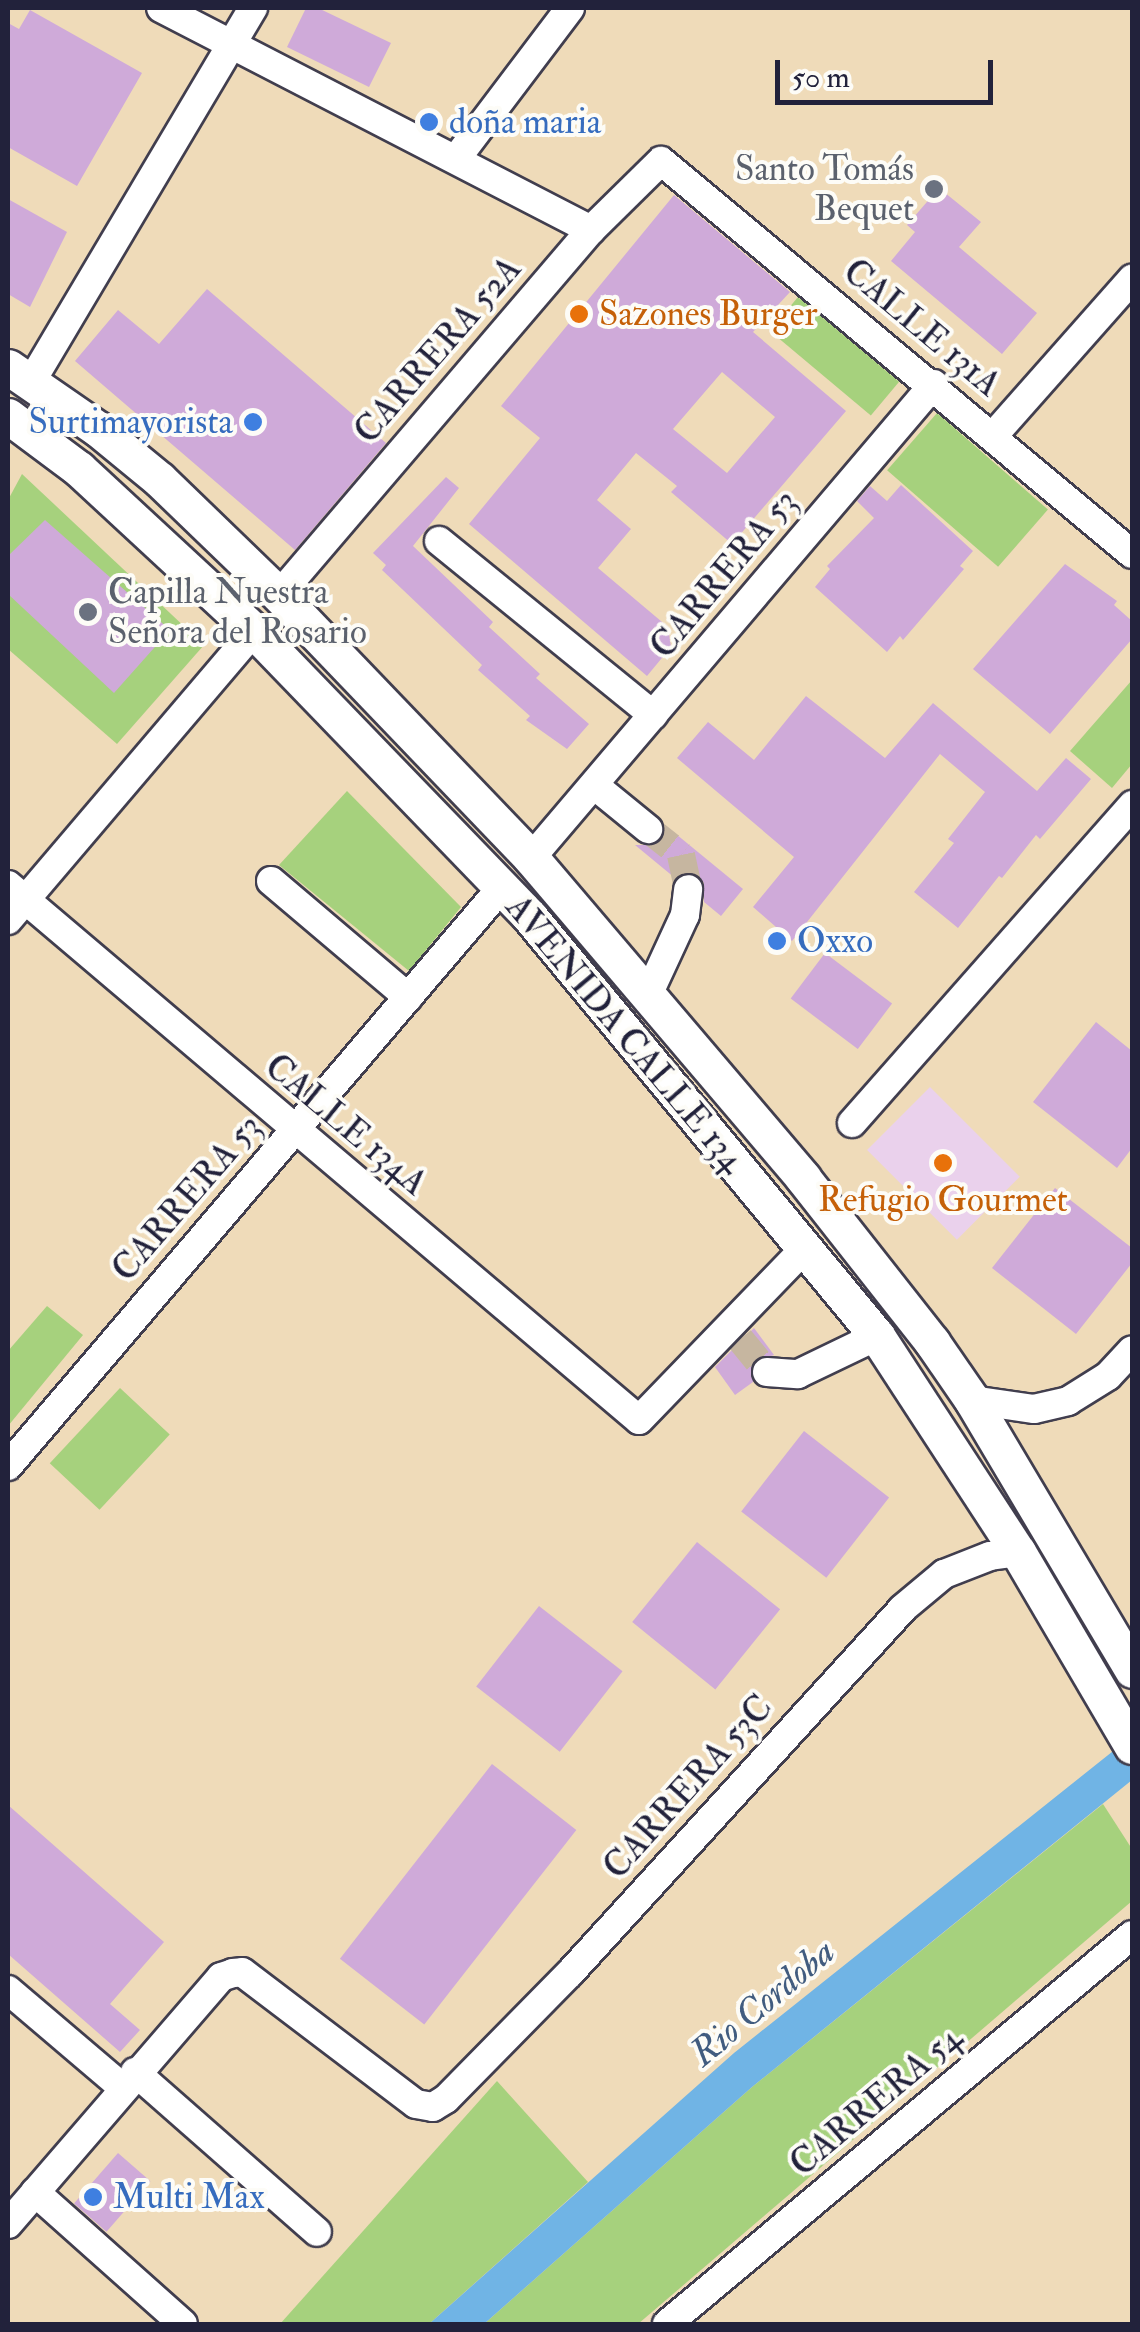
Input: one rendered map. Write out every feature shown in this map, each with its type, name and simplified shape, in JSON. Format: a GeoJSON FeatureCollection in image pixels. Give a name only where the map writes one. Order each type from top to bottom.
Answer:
{"type":"FeatureCollection","features":[{"type":"Feature","properties":{"kind":"main road","name":"AVENIDA CALLE 134"},"geometry":{"type":"LineString","coordinates":[[19,374],[128,452],[279,594],[531,858],[803,1178],[932,1342],[972,1400],[1132,1670]]}},
{"type":"Feature","properties":{"kind":"main road","name":"AVENIDA CALLE 134"},"geometry":{"type":"LineString","coordinates":[[8,418],[79,469],[254,630],[502,887],[877,1336],[1018,1552],[1132,1746]]}},
{"type":"Feature","properties":{"kind":"street"},"geometry":{"type":"LineString","coordinates":[[162,8],[591,230]]}},
{"type":"Feature","properties":{"kind":"street"},"geometry":{"type":"LineString","coordinates":[[19,374],[253,8]]}},
{"type":"Feature","properties":{"kind":"street"},"geometry":{"type":"LineString","coordinates":[[456,159],[570,8]]}},
{"type":"Feature","properties":{"kind":"street","name":"CARRERA 52A"},"geometry":{"type":"LineString","coordinates":[[279,594],[591,230],[661,161]]}},
{"type":"Feature","properties":{"kind":"street","name":"CALLE 131A"},"geometry":{"type":"LineString","coordinates":[[661,161],[934,384],[1132,554]]}},
{"type":"Feature","properties":{"kind":"street"},"geometry":{"type":"LineString","coordinates":[[993,436],[1132,279]]}},
{"type":"Feature","properties":{"kind":"street","name":"CARRERA 53"},"geometry":{"type":"LineString","coordinates":[[531,858],[934,384]]}},
{"type":"Feature","properties":{"kind":"street"},"geometry":{"type":"LineString","coordinates":[[439,541],[654,715]]}},
{"type":"Feature","properties":{"kind":"street"},"geometry":{"type":"LineString","coordinates":[[13,902],[254,630]]}},
{"type":"Feature","properties":{"kind":"street"},"geometry":{"type":"LineString","coordinates":[[594,785],[648,829]]}},
{"type":"Feature","properties":{"kind":"street"},"geometry":{"type":"LineString","coordinates":[[852,1123],[1132,805]]}},
{"type":"Feature","properties":{"kind":"street"},"geometry":{"type":"LineString","coordinates":[[271,881],[408,997]]}},
{"type":"Feature","properties":{"kind":"street","name":"CARRERA 53"},"geometry":{"type":"LineString","coordinates":[[8,1466],[502,887]]}},
{"type":"Feature","properties":{"kind":"street"},"geometry":{"type":"LineString","coordinates":[[648,995],[685,915],[688,889]]}},
{"type":"Feature","properties":{"kind":"street","name":"CALLE 134A"},"geometry":{"type":"LineString","coordinates":[[13,902],[638,1420],[736,1331],[804,1249]]}},
{"type":"Feature","properties":{"kind":"street"},"geometry":{"type":"LineString","coordinates":[[767,1372],[798,1374],[877,1336]]}},
{"type":"Feature","properties":{"kind":"street"},"geometry":{"type":"LineString","coordinates":[[972,1400],[1034,1409],[1068,1401],[1108,1376],[1132,1350]]}},
{"type":"Feature","properties":{"kind":"street","name":"CARRERA 53C"},"geometry":{"type":"LineString","coordinates":[[129,2080],[221,1977],[242,1972],[416,2104],[433,2107],[570,1973],[902,1610],[944,1574],[990,1556],[1018,1552]]}},
{"type":"Feature","properties":{"kind":"street","name":"CARRERA 54"},"geometry":{"type":"LineString","coordinates":[[668,2324],[1132,1935]]}},
{"type":"Feature","properties":{"kind":"street"},"geometry":{"type":"LineString","coordinates":[[8,1990],[129,2080],[317,2232]]}},
{"type":"Feature","properties":{"kind":"street"},"geometry":{"type":"LineString","coordinates":[[8,2224],[129,2080]]}},
{"type":"Feature","properties":{"kind":"street"},"geometry":{"type":"LineString","coordinates":[[35,2192],[182,2324]]}},
{"type":"Feature","properties":{"kind":"shaded area","name":"Refugio Gourmet"},"geometry":{"type":"Polygon","coordinates":[[[930,1087],[1020,1177],[957,1240],[867,1150],[930,1087]]]}},
{"type":"Feature","properties":{"kind":"green space"},"geometry":{"type":"Polygon","coordinates":[[[798,297],[899,382],[871,416],[770,331],[798,297]]]}},
{"type":"Feature","properties":{"kind":"green space"},"geometry":{"type":"Polygon","coordinates":[[[937,413],[1048,509],[998,567],[887,470],[937,413]]]}},
{"type":"Feature","properties":{"kind":"green space"},"geometry":{"type":"Polygon","coordinates":[[[22,474],[204,645],[117,744],[8,649],[8,500],[22,474]]]}},
{"type":"Feature","properties":{"kind":"green space"},"geometry":{"type":"Polygon","coordinates":[[[1132,680],[1132,764],[1112,788],[1070,751],[1132,680]]]}},
{"type":"Feature","properties":{"kind":"green space"},"geometry":{"type":"Polygon","coordinates":[[[347,791],[461,907],[409,971],[279,865],[347,791]]]}},
{"type":"Feature","properties":{"kind":"green space"},"geometry":{"type":"Polygon","coordinates":[[[47,1306],[83,1335],[8,1426],[8,1351],[47,1306]]]}},
{"type":"Feature","properties":{"kind":"green space"},"geometry":{"type":"Polygon","coordinates":[[[120,1388],[170,1434],[99,1510],[50,1463],[120,1388]]]}},
{"type":"Feature","properties":{"kind":"green space"},"geometry":{"type":"Polygon","coordinates":[[[1103,1804],[1132,1849],[1132,1901],[638,2324],[484,2324],[752,2087],[1103,1804]]]}},
{"type":"Feature","properties":{"kind":"green space"},"geometry":{"type":"Polygon","coordinates":[[[497,2081],[588,2182],[429,2324],[280,2324],[497,2081]]]}},
{"type":"Feature","properties":{"kind":"water"},"geometry":{"type":"Polygon","coordinates":[[[1132,1736],[1132,1780],[752,2087],[484,2324],[429,2324],[734,2053],[1132,1736]]]}},
{"type":"Feature","properties":{"kind":"building"},"geometry":{"type":"Polygon","coordinates":[[[306,8],[318,8],[391,43],[369,87],[287,47],[306,8]]]}},
{"type":"Feature","properties":{"kind":"building"},"geometry":{"type":"Polygon","coordinates":[[[30,10],[142,73],[77,186],[8,147],[8,23],[19,29],[30,10]]]}},
{"type":"Feature","properties":{"kind":"building"},"geometry":{"type":"Polygon","coordinates":[[[939,188],[981,222],[959,247],[1037,313],[1002,354],[891,261],[915,232],[907,225],[939,188]]]}},
{"type":"Feature","properties":{"kind":"building"},"geometry":{"type":"Polygon","coordinates":[[[674,195],[790,292],[753,332],[846,411],[732,544],[671,492],[677,486],[636,453],[597,500],[631,529],[598,568],[668,627],[671,647],[647,676],[469,524],[540,438],[501,406],[674,195]],[[722,372],[673,429],[727,473],[775,417],[722,372]]]}},
{"type":"Feature","properties":{"kind":"building"},"geometry":{"type":"Polygon","coordinates":[[[8,199],[67,232],[30,307],[8,294],[8,199]]]}},
{"type":"Feature","properties":{"kind":"building","name":"Surtimayorista"},"geometry":{"type":"Polygon","coordinates":[[[207,289],[386,443],[295,550],[75,361],[118,310],[159,344],[207,289]]]}},
{"type":"Feature","properties":{"kind":"building"},"geometry":{"type":"Polygon","coordinates":[[[446,477],[459,488],[413,546],[493,622],[489,627],[540,674],[536,678],[589,724],[567,749],[526,720],[530,716],[478,670],[482,665],[382,570],[386,565],[373,553],[446,477]]]}},
{"type":"Feature","properties":{"kind":"building"},"geometry":{"type":"Polygon","coordinates":[[[901,485],[973,551],[960,566],[964,569],[903,640],[900,636],[887,652],[815,587],[830,569],[827,566],[874,518],[857,501],[870,486],[887,501],[901,485]]]}},
{"type":"Feature","properties":{"kind":"building","name":"Capilla Nuestra Señora del Rosario"},"geometry":{"type":"Polygon","coordinates":[[[45,520],[170,630],[114,693],[8,594],[8,556],[45,520]]]}},
{"type":"Feature","properties":{"kind":"building"},"geometry":{"type":"Polygon","coordinates":[[[1065,564],[1117,601],[1114,605],[1132,621],[1132,639],[1050,734],[973,669],[1065,564]]]}},
{"type":"Feature","properties":{"kind":"building"},"geometry":{"type":"Polygon","coordinates":[[[806,696],[885,758],[933,703],[1037,791],[1066,758],[1091,779],[1040,839],[1036,835],[1002,878],[999,876],[958,928],[914,892],[954,843],[948,839],[985,792],[940,754],[792,941],[753,907],[794,857],[677,758],[708,722],[754,760],[806,696]]]}},
{"type":"Feature","properties":{"kind":"building"},"geometry":{"type":"Polygon","coordinates":[[[665,825],[743,889],[721,916],[704,902],[704,883],[699,876],[689,872],[675,878],[635,845],[655,845],[662,839],[665,825]]]}},
{"type":"Feature","properties":{"kind":"building"},"geometry":{"type":"Polygon","coordinates":[[[825,953],[892,1004],[858,1049],[791,999],[825,953]]]}},
{"type":"Feature","properties":{"kind":"building"},"geometry":{"type":"Polygon","coordinates":[[[1096,1022],[1132,1051],[1132,1148],[1117,1168],[1033,1102],[1096,1022]]]}},
{"type":"Feature","properties":{"kind":"building"},"geometry":{"type":"Polygon","coordinates":[[[1055,1188],[1132,1248],[1132,1263],[1076,1334],[992,1268],[1055,1188]]]}},
{"type":"Feature","properties":{"kind":"building"},"geometry":{"type":"Polygon","coordinates":[[[754,1328],[774,1355],[753,1362],[753,1382],[735,1395],[715,1367],[754,1328]]]}},
{"type":"Feature","properties":{"kind":"building"},"geometry":{"type":"Polygon","coordinates":[[[804,1431],[889,1497],[826,1578],[741,1511],[804,1431]]]}},
{"type":"Feature","properties":{"kind":"building"},"geometry":{"type":"Polygon","coordinates":[[[697,1542],[780,1609],[715,1689],[632,1622],[697,1542]]]}},
{"type":"Feature","properties":{"kind":"building"},"geometry":{"type":"Polygon","coordinates":[[[539,1606],[623,1671],[560,1752],[476,1686],[539,1606]]]}},
{"type":"Feature","properties":{"kind":"building"},"geometry":{"type":"Polygon","coordinates":[[[492,1764],[576,1830],[424,2025],[340,1959],[492,1764]]]}},
{"type":"Feature","properties":{"kind":"building"},"geometry":{"type":"Polygon","coordinates":[[[8,1805],[164,1942],[110,2004],[140,2030],[120,2052],[8,1954],[8,1805]]]}},
{"type":"Feature","properties":{"kind":"building"},"geometry":{"type":"Polygon","coordinates":[[[118,2153],[150,2181],[106,2232],[74,2204],[118,2153]]]}},
{"type":"Feature","properties":{"kind":"tunnel"},"geometry":{"type":"LineString","coordinates":[[648,829],[681,855],[688,889]]}},
{"type":"Feature","properties":{"kind":"tunnel"},"geometry":{"type":"LineString","coordinates":[[740,1339],[767,1372]]}},
{"type":"Feature","properties":{"kind":"place","name":"doña maria"},"geometry":{"type":"Point","coordinates":[429,122]}},
{"type":"Feature","properties":{"kind":"place","name":"Santo Tomás Bequet"},"geometry":{"type":"Point","coordinates":[934,189]}},
{"type":"Feature","properties":{"kind":"place","name":"Sazones Burger"},"geometry":{"type":"Point","coordinates":[579,314]}},
{"type":"Feature","properties":{"kind":"place","name":"Surtimayorista"},"geometry":{"type":"Point","coordinates":[253,422]}},
{"type":"Feature","properties":{"kind":"place","name":"Capilla Nuestra Señora del Rosario"},"geometry":{"type":"Point","coordinates":[88,612]}},
{"type":"Feature","properties":{"kind":"place","name":"Oxxo"},"geometry":{"type":"Point","coordinates":[777,941]}},
{"type":"Feature","properties":{"kind":"place","name":"Refugio Gourmet"},"geometry":{"type":"Point","coordinates":[943,1163]}},
{"type":"Feature","properties":{"kind":"place","name":"Multi Max"},"geometry":{"type":"Point","coordinates":[93,2197]}},
{"type":"Feature","properties":{"kind":"water label","name":"Rio Cordoba"},"geometry":{"type":"Point","coordinates":[763,2003]}}]}
